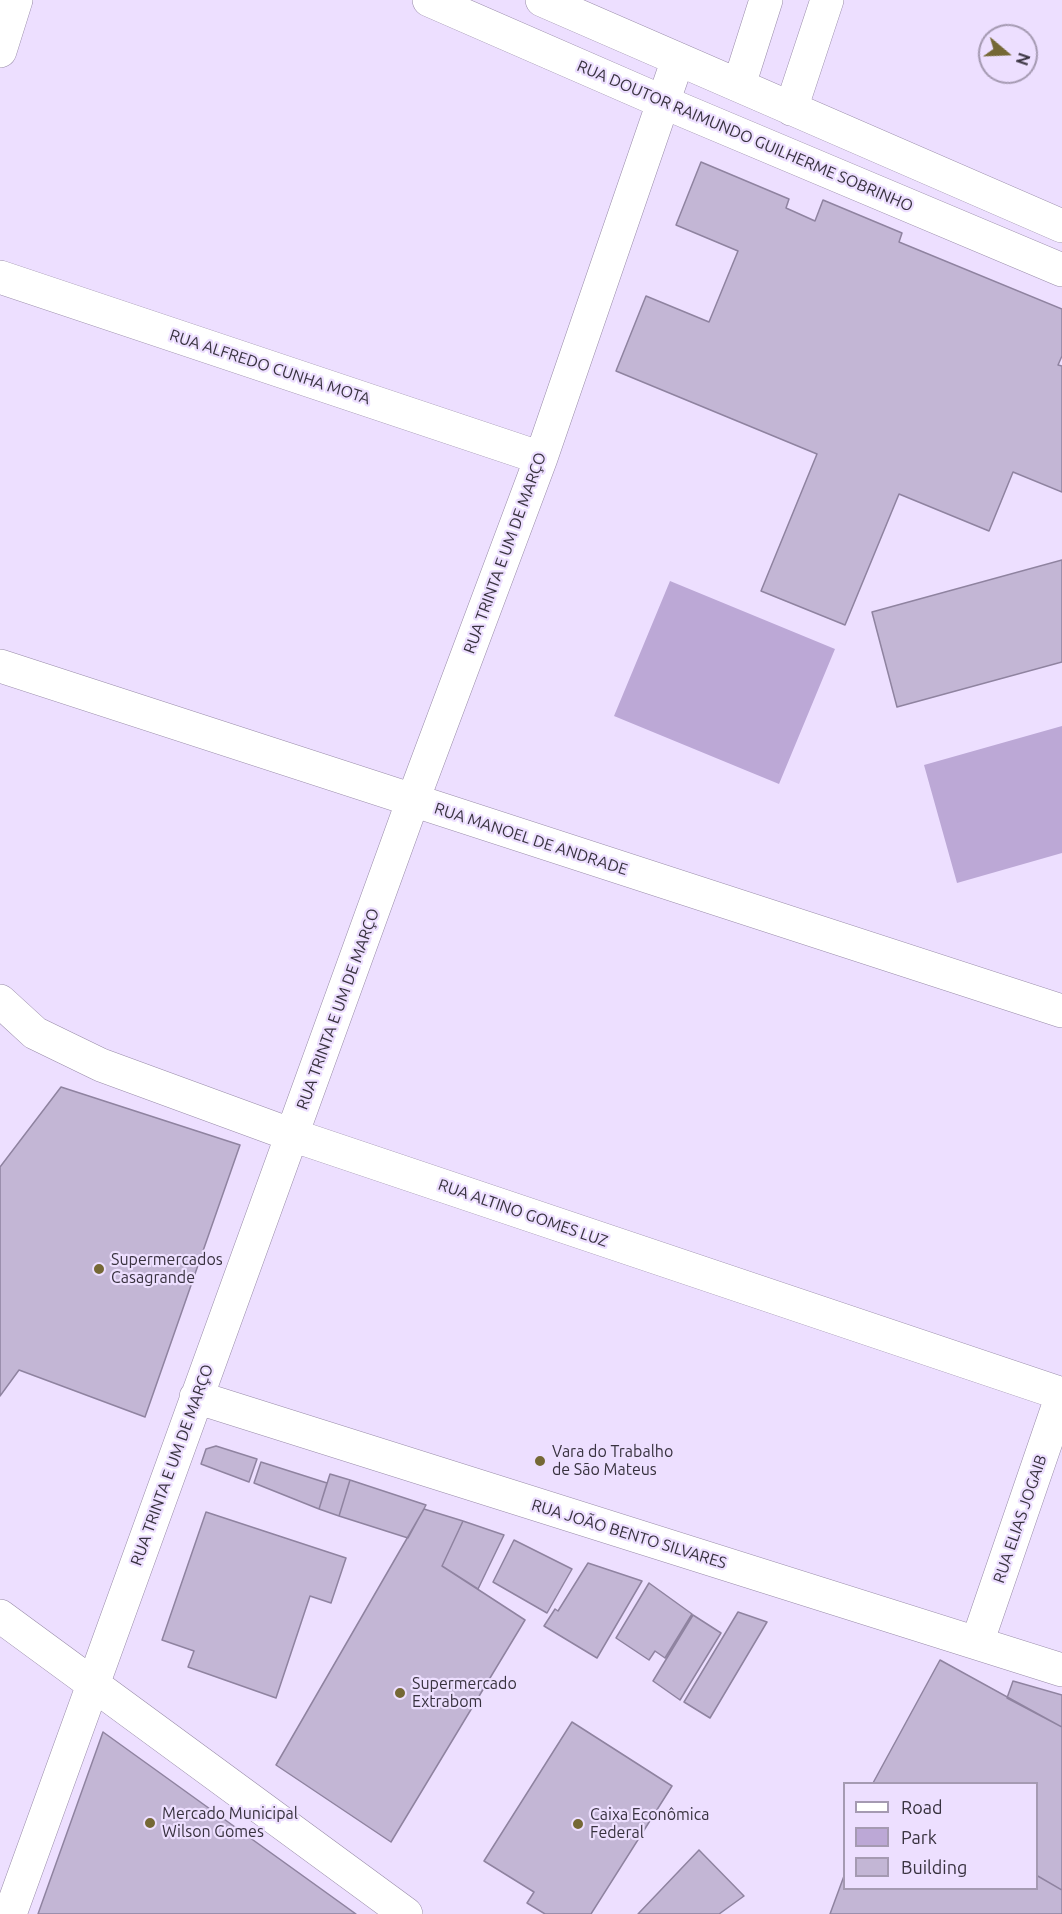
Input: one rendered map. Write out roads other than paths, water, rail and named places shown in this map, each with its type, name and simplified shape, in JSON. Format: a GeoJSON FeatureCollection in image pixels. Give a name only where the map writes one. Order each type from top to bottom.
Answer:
{"type":"FeatureCollection","features":[{"type":"Feature","properties":{"kind":"street"},"geometry":{"type":"LineString","coordinates":[[0,51],[16,0]]}},
{"type":"Feature","properties":{"kind":"street","name":"RUA DOUTOR RAIMUNDO GUILHERME SOBRINHO"},"geometry":{"type":"LineString","coordinates":[[429,0],[663,102],[1062,270]]}},
{"type":"Feature","properties":{"kind":"street"},"geometry":{"type":"LineString","coordinates":[[542,0],[1062,226]]}},
{"type":"Feature","properties":{"kind":"street"},"geometry":{"type":"LineString","coordinates":[[739,85],[766,0]]}},
{"type":"Feature","properties":{"kind":"street"},"geometry":{"type":"LineString","coordinates":[[792,109],[827,0]]}},
{"type":"Feature","properties":{"kind":"street","name":"RUA TRINTA E UM DE MARÇO"},"geometry":{"type":"LineString","coordinates":[[10,1914],[413,800],[541,458],[678,59]]}},
{"type":"Feature","properties":{"kind":"street","name":"RUA ALFREDO CUNHA MOTA"},"geometry":{"type":"LineString","coordinates":[[0,277],[541,458]]}},
{"type":"Feature","properties":{"kind":"street","name":"RUA MANOEL DE ANDRADE"},"geometry":{"type":"LineString","coordinates":[[0,666],[1062,1011]]}},
{"type":"Feature","properties":{"kind":"street","name":"RUA ALTINO GOMES LUZ"},"geometry":{"type":"LineString","coordinates":[[0,1001],[35,1033],[101,1065],[292,1135],[1062,1394]]}},
{"type":"Feature","properties":{"kind":"street","name":"RUA ELIAS JOGAIB"},"geometry":{"type":"LineString","coordinates":[[977,1643],[1062,1394]]}},
{"type":"Feature","properties":{"kind":"street","name":"RUA JOÃO BENTO SILVARES"},"geometry":{"type":"LineString","coordinates":[[196,1397],[1062,1670]]}},
{"type":"Feature","properties":{"kind":"street"},"geometry":{"type":"LineString","coordinates":[[0,1616],[92,1686],[406,1914]]}},
{"type":"Feature","properties":{"kind":"place","name":"Supermercados Casagrande"},"geometry":{"type":"Point","coordinates":[99,1269]}},
{"type":"Feature","properties":{"kind":"place","name":"Vara do Trabalho de São Mateus"},"geometry":{"type":"Point","coordinates":[540,1461]}},
{"type":"Feature","properties":{"kind":"place","name":"Supermercado Extrabom"},"geometry":{"type":"Point","coordinates":[400,1693]}},
{"type":"Feature","properties":{"kind":"place","name":"Mercado Municipal Wilson Gomes"},"geometry":{"type":"Point","coordinates":[150,1823]}},
{"type":"Feature","properties":{"kind":"place","name":"Caixa Econômica Federal"},"geometry":{"type":"Point","coordinates":[578,1824]}}]}
